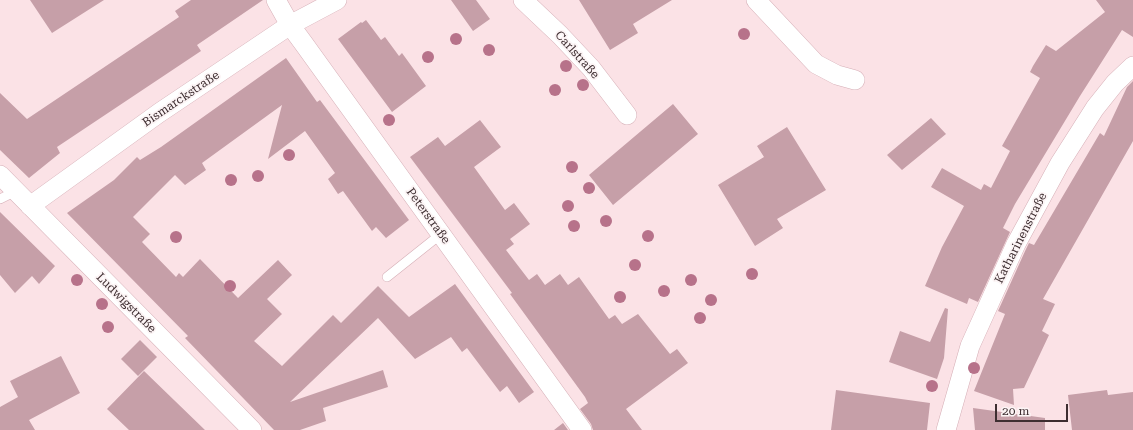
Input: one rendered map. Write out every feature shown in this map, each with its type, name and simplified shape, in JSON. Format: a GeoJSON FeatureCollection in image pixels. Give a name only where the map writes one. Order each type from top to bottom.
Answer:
{"type":"FeatureCollection","features":[{"type":"Feature","properties":{"kind":"street","name":"Peterstraße"},"geometry":{"type":"LineString","coordinates":[[276,0],[290,25],[582,430]]}},
{"type":"Feature","properties":{"kind":"street","name":"Bismarckstraße"},"geometry":{"type":"LineString","coordinates":[[30,206],[159,113],[290,25],[337,0]]}},
{"type":"Feature","properties":{"kind":"street","name":"Carlstraße"},"geometry":{"type":"LineString","coordinates":[[523,0],[560,35],[591,68],[626,115]]}},
{"type":"Feature","properties":{"kind":"street"},"geometry":{"type":"LineString","coordinates":[[756,0],[816,64],[837,75],[855,80]]}},
{"type":"Feature","properties":{"kind":"street","name":"Katharinenstraße"},"geometry":{"type":"LineString","coordinates":[[946,430],[970,346],[1016,244],[1060,163],[1095,108],[1115,84],[1133,66]]}},
{"type":"Feature","properties":{"kind":"street","name":"Ludwigstraße"},"geometry":{"type":"LineString","coordinates":[[0,175],[8,195],[30,206],[252,430]]}},
{"type":"Feature","properties":{"kind":"lane"},"geometry":{"type":"LineString","coordinates":[[387,277],[441,234]]}},
{"type":"Feature","properties":{"kind":"building"},"geometry":{"type":"Polygon","coordinates":[[[30,0],[104,0],[52,33],[30,0]]]}},
{"type":"Feature","properties":{"kind":"building"},"geometry":{"type":"Polygon","coordinates":[[[191,0],[263,0],[197,45],[201,51],[57,147],[60,153],[29,178],[0,150],[0,93],[27,119],[179,17],[175,11],[191,0]]]}},
{"type":"Feature","properties":{"kind":"building"},"geometry":{"type":"Polygon","coordinates":[[[451,0],[476,0],[490,19],[473,31],[451,0]]]}},
{"type":"Feature","properties":{"kind":"building"},"geometry":{"type":"Polygon","coordinates":[[[579,0],[672,0],[633,24],[638,33],[610,50],[579,0]]]}},
{"type":"Feature","properties":{"kind":"building"},"geometry":{"type":"Polygon","coordinates":[[[1096,0],[1133,0],[1133,37],[1122,30],[1080,96],[1015,204],[1003,228],[1010,232],[978,302],[969,298],[967,304],[925,286],[942,247],[964,206],[931,187],[942,168],[981,190],[984,184],[991,188],[1010,151],[1002,146],[1040,78],[1030,72],[1033,66],[1046,45],[1056,51],[1105,12],[1096,0]]]}},
{"type":"Feature","properties":{"kind":"building"},"geometry":{"type":"Polygon","coordinates":[[[366,20],[381,40],[385,37],[399,56],[402,53],[426,86],[392,112],[338,39],[366,20]]]}},
{"type":"Feature","properties":{"kind":"building"},"geometry":{"type":"Polygon","coordinates":[[[286,58],[317,102],[320,100],[409,220],[386,238],[376,227],[372,231],[343,191],[338,194],[328,179],[335,173],[305,131],[268,159],[282,105],[202,163],[206,170],[185,185],[175,175],[133,217],[150,234],[142,242],[176,277],[179,273],[183,277],[200,259],[238,298],[278,260],[292,275],[267,299],[282,314],[254,341],[282,366],[333,315],[341,323],[378,286],[409,317],[455,284],[534,392],[519,403],[507,386],[500,392],[467,348],[462,352],[451,337],[415,359],[378,318],[290,402],[383,370],[388,387],[323,408],[326,421],[300,430],[274,430],[185,338],[188,336],[67,213],[114,180],[137,157],[140,160],[161,147],[286,58]]]}},
{"type":"Feature","properties":{"kind":"building"},"geometry":{"type":"Polygon","coordinates":[[[1133,81],[1133,141],[1043,299],[1055,304],[1042,331],[1049,335],[1024,388],[1013,389],[1014,405],[974,391],[1005,314],[998,311],[1029,243],[1034,245],[1100,133],[1104,136],[1127,87],[1133,81]]]}},
{"type":"Feature","properties":{"kind":"building"},"geometry":{"type":"Polygon","coordinates":[[[673,104],[698,134],[613,205],[589,175],[673,104]]]}},
{"type":"Feature","properties":{"kind":"building"},"geometry":{"type":"Polygon","coordinates":[[[931,118],[946,134],[902,170],[887,155],[931,118]]]}},
{"type":"Feature","properties":{"kind":"building"},"geometry":{"type":"Polygon","coordinates":[[[480,120],[501,147],[474,167],[505,210],[514,203],[530,224],[510,239],[514,244],[506,250],[529,280],[537,274],[545,285],[560,274],[568,285],[579,277],[609,319],[615,315],[622,324],[638,314],[670,354],[677,349],[688,363],[626,409],[642,430],[593,430],[591,424],[580,409],[588,403],[585,397],[510,294],[512,293],[410,157],[438,137],[445,146],[480,120]]]}},
{"type":"Feature","properties":{"kind":"building"},"geometry":{"type":"Polygon","coordinates":[[[787,127],[826,190],[777,219],[783,228],[755,246],[718,185],[764,157],[757,146],[787,127]]]}},
{"type":"Feature","properties":{"kind":"building"},"geometry":{"type":"Polygon","coordinates":[[[0,212],[55,266],[39,284],[32,276],[15,293],[0,275],[0,212]]]}},
{"type":"Feature","properties":{"kind":"building"},"geometry":{"type":"Polygon","coordinates":[[[945,308],[948,309],[944,358],[937,379],[889,362],[900,331],[930,342],[945,308]]]}},
{"type":"Feature","properties":{"kind":"building"},"geometry":{"type":"Polygon","coordinates":[[[140,340],[157,357],[138,376],[121,359],[140,340]]]}},
{"type":"Feature","properties":{"kind":"building"},"geometry":{"type":"Polygon","coordinates":[[[61,356],[80,393],[29,420],[35,430],[0,430],[0,407],[18,397],[10,381],[61,356]]]}},
{"type":"Feature","properties":{"kind":"building"},"geometry":{"type":"Polygon","coordinates":[[[144,371],[205,430],[129,430],[107,409],[144,371]]]}},
{"type":"Feature","properties":{"kind":"building"},"geometry":{"type":"Polygon","coordinates":[[[836,390],[930,403],[927,430],[831,430],[836,390]]]}},
{"type":"Feature","properties":{"kind":"building"},"geometry":{"type":"Polygon","coordinates":[[[1107,390],[1108,395],[1133,392],[1133,430],[1072,430],[1068,395],[1107,390]]]}},
{"type":"Feature","properties":{"kind":"building"},"geometry":{"type":"Polygon","coordinates":[[[973,408],[1045,418],[1045,430],[975,430],[973,408]]]}},
{"type":"Feature","properties":{"kind":"building"},"geometry":{"type":"Polygon","coordinates":[[[563,423],[568,430],[554,430],[563,423]]]}}]}
